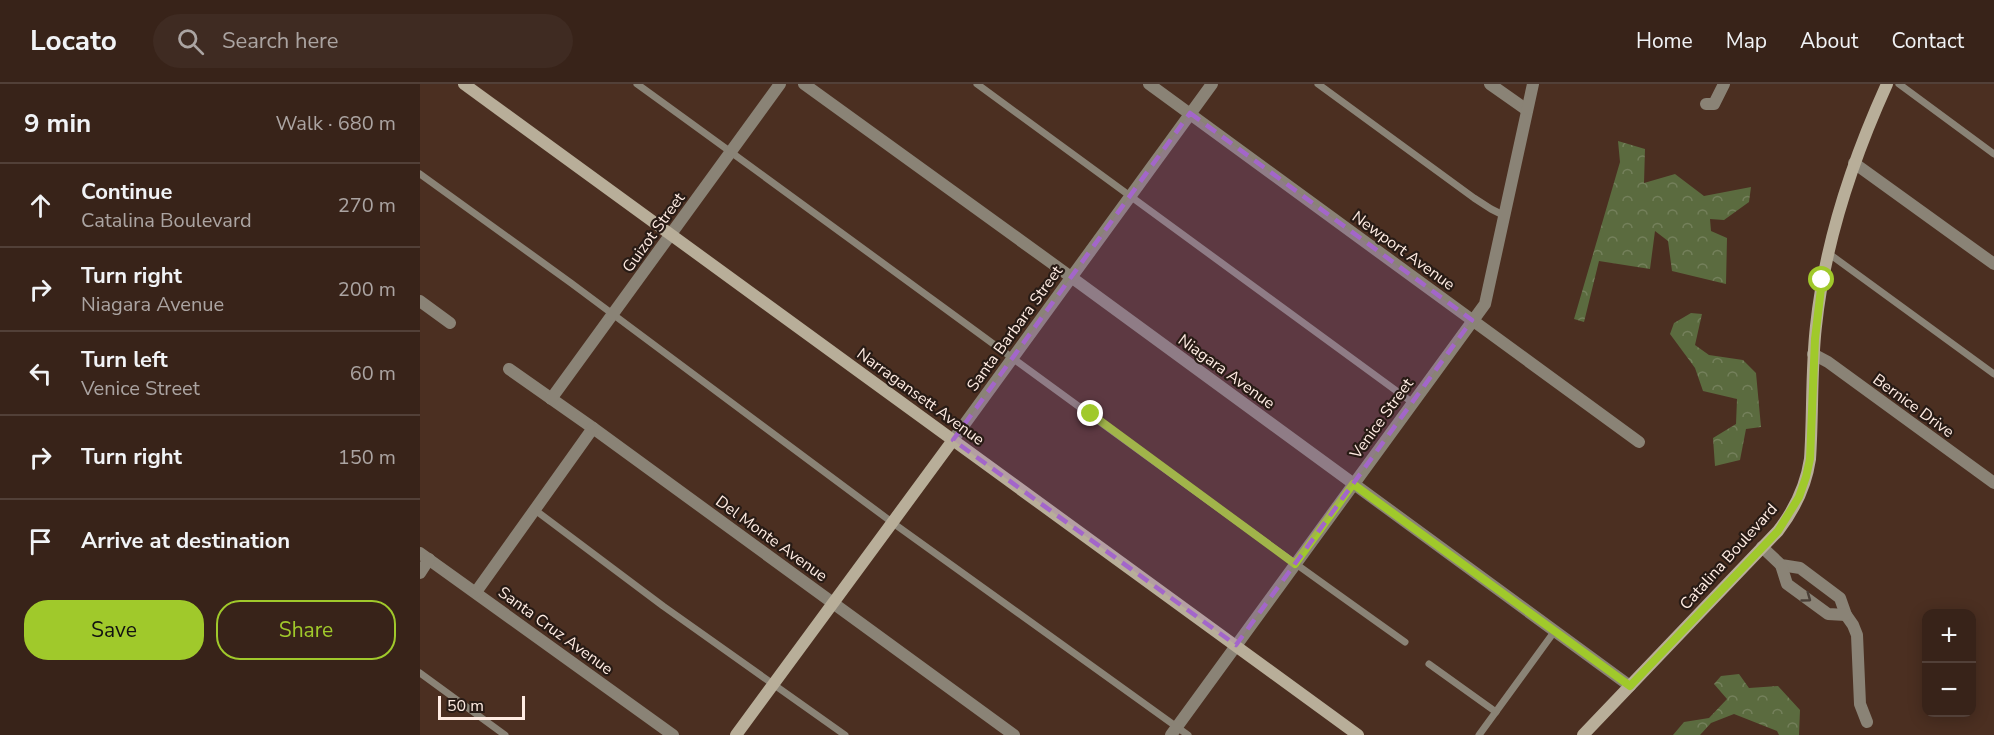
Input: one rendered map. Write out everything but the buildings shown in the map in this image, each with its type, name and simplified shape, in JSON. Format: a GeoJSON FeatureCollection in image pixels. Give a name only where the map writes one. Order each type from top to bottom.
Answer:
{"type":"FeatureCollection","features":[{"type":"Feature","properties":{"kind":"street","name":"Narragansett Avenue"},"geometry":{"type":"LineString","coordinates":[[464,84],[1358,735]]}},
{"type":"Feature","properties":{"kind":"street","name":"Guizot Street"},"geometry":{"type":"LineString","coordinates":[[551,399],[780,84]]}},
{"type":"Feature","properties":{"kind":"street","name":"Niagara Avenue"},"geometry":{"type":"LineString","coordinates":[[804,84],[1630,686]]}},
{"type":"Feature","properties":{"kind":"street","name":"Newport Avenue"},"geometry":{"type":"LineString","coordinates":[[1149,84],[1639,442]]}},
{"type":"Feature","properties":{"kind":"street","name":"Santa Barbara Street"},"geometry":{"type":"LineString","coordinates":[[736,735],[1212,84]]}},
{"type":"Feature","properties":{"kind":"street"},"geometry":{"type":"LineString","coordinates":[[1490,84],[1527,110]]}},
{"type":"Feature","properties":{"kind":"street","name":"Venice Street"},"geometry":{"type":"LineString","coordinates":[[1179,732],[1236,645],[1485,304],[1533,84]]}},
{"type":"Feature","properties":{"kind":"street"},"geometry":{"type":"LineString","coordinates":[[1706,104],[1714,104],[1724,84]]}},
{"type":"Feature","properties":{"kind":"street","name":"Catalina Boulevard"},"geometry":{"type":"LineString","coordinates":[[1583,735],[1778,531],[1799,497],[1808,471],[1811,447],[1814,354],[1819,303],[1828,253],[1839,207],[1854,163],[1887,84]]}},
{"type":"Feature","properties":{"kind":"street"},"geometry":{"type":"LineString","coordinates":[[1854,163],[1994,264]]}},
{"type":"Feature","properties":{"kind":"street"},"geometry":{"type":"LineString","coordinates":[[420,301],[450,323]]}},
{"type":"Feature","properties":{"kind":"street","name":"Bernice Drive"},"geometry":{"type":"LineString","coordinates":[[1814,354],[1994,483]]}},
{"type":"Feature","properties":{"kind":"street","name":"Del Monte Avenue"},"geometry":{"type":"LineString","coordinates":[[509,369],[1014,735]]}},
{"type":"Feature","properties":{"kind":"street"},"geometry":{"type":"LineString","coordinates":[[476,592],[593,428]]}},
{"type":"Feature","properties":{"kind":"street"},"geometry":{"type":"LineString","coordinates":[[1762,547],[1781,565],[1787,584],[1828,614],[1846,615]]}},
{"type":"Feature","properties":{"kind":"street"},"geometry":{"type":"LineString","coordinates":[[420,573],[424,556]]}},
{"type":"Feature","properties":{"kind":"street","name":"Santa Cruz Avenue"},"geometry":{"type":"LineString","coordinates":[[424,556],[673,735]]}},
{"type":"Feature","properties":{"kind":"street"},"geometry":{"type":"LineString","coordinates":[[1781,565],[1800,568],[1840,598],[1857,635],[1860,704],[1867,722]]}},
{"type":"Feature","properties":{"kind":"lane"},"geometry":{"type":"LineString","coordinates":[[637,84],[1405,642]]}},
{"type":"Feature","properties":{"kind":"lane"},"geometry":{"type":"LineString","coordinates":[[978,84],[1413,402]]}},
{"type":"Feature","properties":{"kind":"lane"},"geometry":{"type":"LineString","coordinates":[[1318,84],[1474,198],[1505,216]]}},
{"type":"Feature","properties":{"kind":"lane"},"geometry":{"type":"LineString","coordinates":[[1899,84],[1994,154]]}},
{"type":"Feature","properties":{"kind":"lane"},"geometry":{"type":"LineString","coordinates":[[420,174],[1179,732]]}},
{"type":"Feature","properties":{"kind":"lane"},"geometry":{"type":"LineString","coordinates":[[1828,253],[1994,374]]}},
{"type":"Feature","properties":{"kind":"lane"},"geometry":{"type":"LineString","coordinates":[[535,510],[663,606],[845,735]]}},
{"type":"Feature","properties":{"kind":"lane"},"geometry":{"type":"LineString","coordinates":[[1479,735],[1554,632]]}},
{"type":"Feature","properties":{"kind":"lane"},"geometry":{"type":"LineString","coordinates":[[1429,663],[1496,712]]}},
{"type":"Feature","properties":{"kind":"lane"},"geometry":{"type":"LineString","coordinates":[[420,673],[506,735]]}},
{"type":"Feature","properties":{"kind":"highlighted area"},"geometry":{"type":"Polygon","coordinates":[[[1190,113],[1472,320],[1236,645],[953,440],[1190,113]]]}},
{"type":"Feature","properties":{"kind":"green space"},"geometry":{"type":"Polygon","coordinates":[[[1618,141],[1645,149],[1644,183],[1675,174],[1704,196],[1751,187],[1749,202],[1724,220],[1710,219],[1711,231],[1727,238],[1726,284],[1672,271],[1668,241],[1655,231],[1650,269],[1599,261],[1584,322],[1574,319],[1620,162],[1618,141]]]}},
{"type":"Feature","properties":{"kind":"green space"},"geometry":{"type":"Polygon","coordinates":[[[1691,313],[1702,314],[1695,345],[1709,355],[1743,360],[1756,373],[1761,427],[1746,429],[1740,460],[1715,466],[1713,438],[1736,424],[1737,399],[1703,391],[1695,368],[1670,334],[1674,323],[1691,313]]]}},
{"type":"Feature","properties":{"kind":"green space"},"geometry":{"type":"Polygon","coordinates":[[[1739,674],[1749,688],[1778,686],[1800,710],[1799,735],[1779,735],[1777,731],[1734,714],[1711,723],[1700,735],[1673,735],[1684,722],[1709,718],[1727,699],[1714,684],[1721,676],[1739,674]]]}},
{"type":"Feature","properties":{"kind":"route"},"geometry":{"type":"LineString","coordinates":[[1091,414],[1295,564],[1353,484],[1630,686],[1778,531],[1799,497],[1810,459],[1815,339],[1822,280]]}}]}
